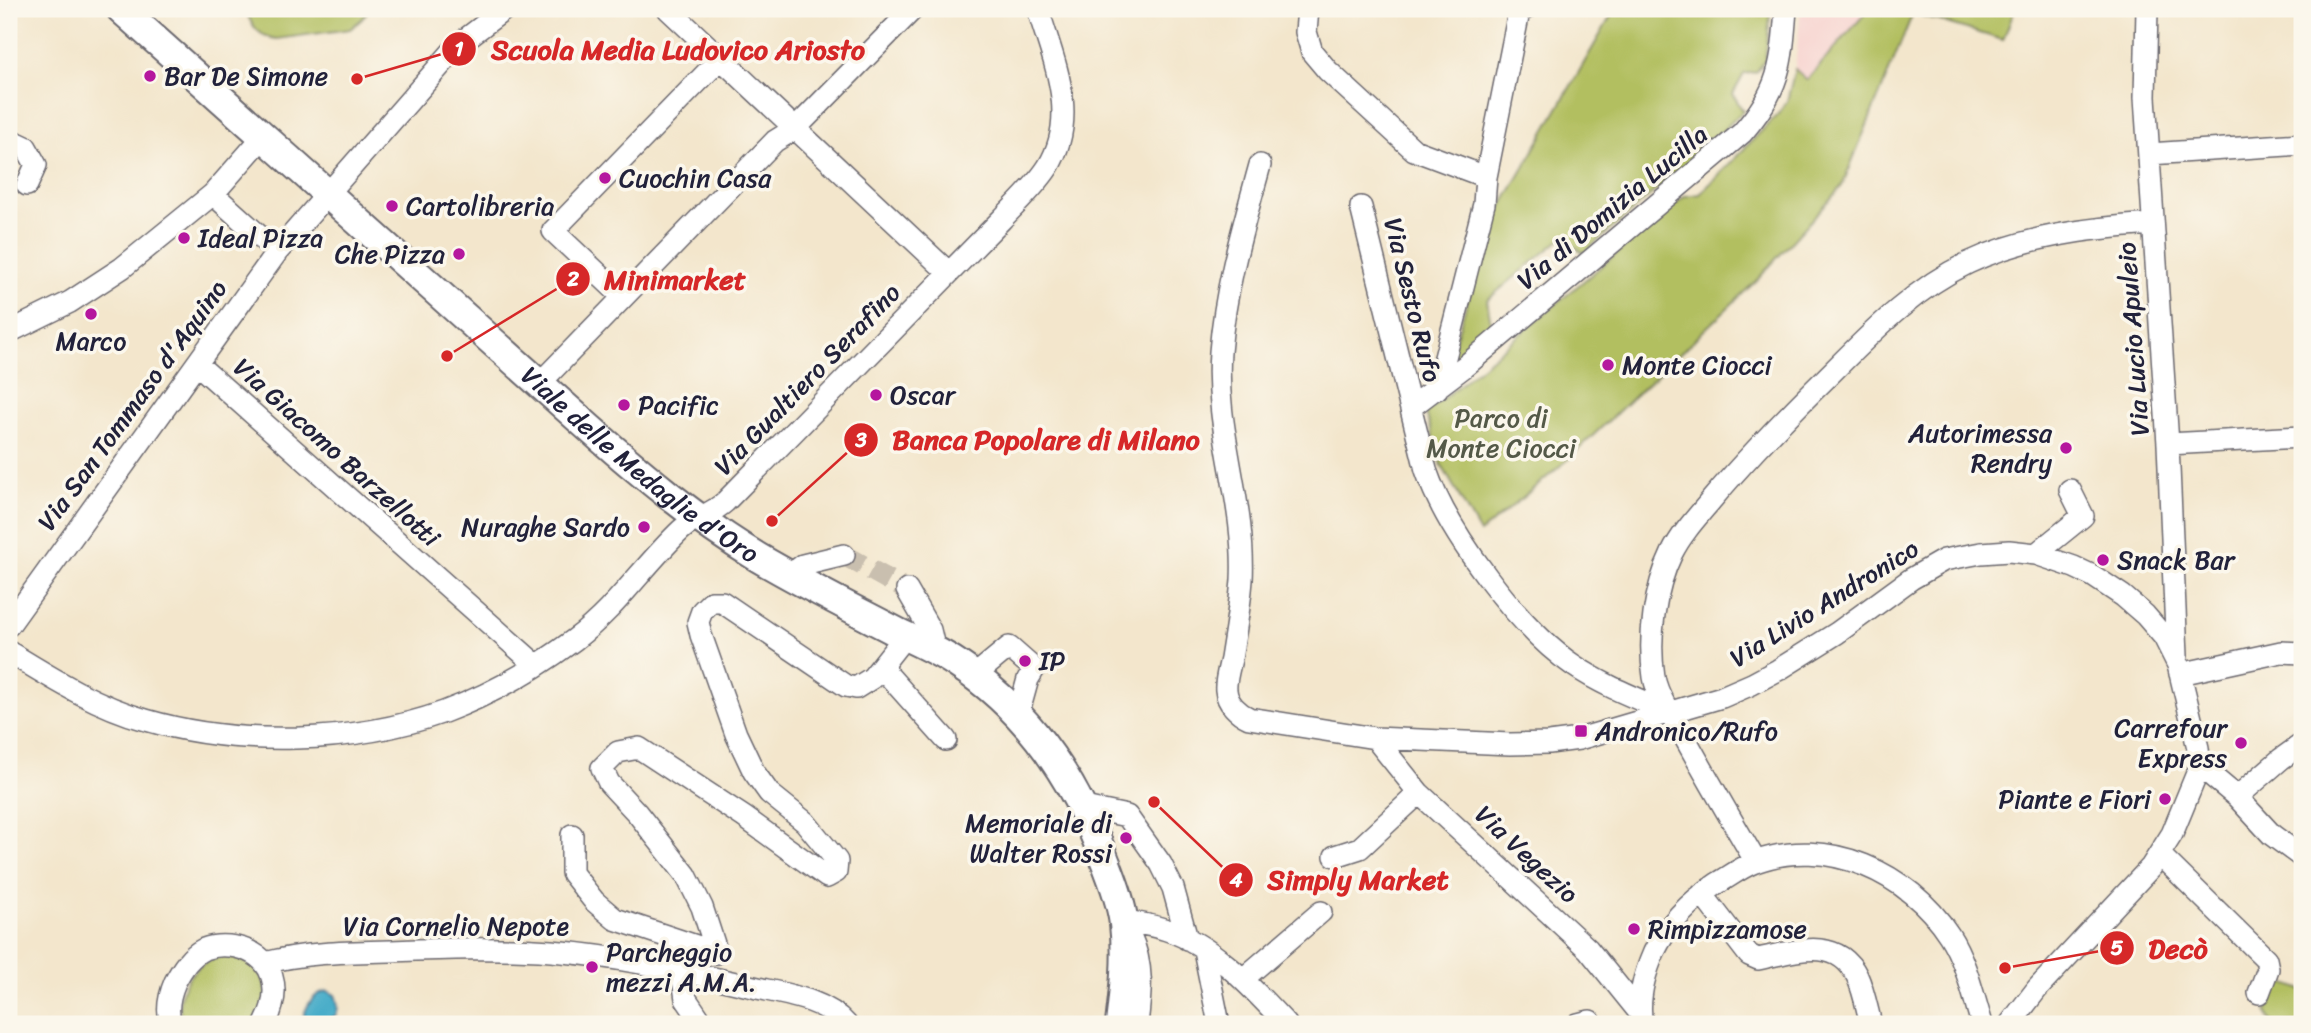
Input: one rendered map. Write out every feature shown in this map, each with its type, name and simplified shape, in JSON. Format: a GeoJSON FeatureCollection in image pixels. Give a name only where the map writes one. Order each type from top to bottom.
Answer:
{"type":"FeatureCollection","features":[{"type":"Feature","properties":{"kind":"main road","name":"Viale delle Medaglie d'Oro"},"geometry":{"type":"LineString","coordinates":[[121,9],[625,460],[738,545],[935,651],[974,676],[1018,715],[1053,757],[1084,807],[1110,874],[1124,921],[1126,972],[1120,1024]]}},
{"type":"Feature","properties":{"kind":"street","name":"Via San Tommaso d'Aquino"},"geometry":{"type":"LineString","coordinates":[[9,625],[277,252],[459,44],[505,9]]}},
{"type":"Feature","properties":{"kind":"street"},"geometry":{"type":"LineString","coordinates":[[668,9],[948,273]]}},
{"type":"Feature","properties":{"kind":"street"},"geometry":{"type":"LineString","coordinates":[[540,383],[775,141],[796,128],[914,9]]}},
{"type":"Feature","properties":{"kind":"street","name":"Via Gualtiero Serafino"},"geometry":{"type":"LineString","coordinates":[[9,652],[82,695],[166,726],[238,736],[310,737],[407,723],[496,689],[556,653],[596,622],[683,528],[725,502],[1034,185],[1058,145],[1065,112],[1038,9]]}},
{"type":"Feature","properties":{"kind":"street"},"geometry":{"type":"LineString","coordinates":[[1308,9],[1306,32],[1312,52],[1328,71],[1414,150],[1486,177]]}},
{"type":"Feature","properties":{"kind":"street","name":"Via di Domizia Lucilla"},"geometry":{"type":"LineString","coordinates":[[1411,407],[1437,389],[1742,134],[1763,108],[1777,79],[1786,9]]}},
{"type":"Feature","properties":{"kind":"street"},"geometry":{"type":"LineString","coordinates":[[1437,389],[1484,204],[1486,177],[1522,10]]}},
{"type":"Feature","properties":{"kind":"street","name":"Via Lucio Apuleio"},"geometry":{"type":"LineString","coordinates":[[2147,15],[2145,97],[2168,444],[2179,669]]}},
{"type":"Feature","properties":{"kind":"street"},"geometry":{"type":"LineString","coordinates":[[623,296],[552,231],[721,58]]}},
{"type":"Feature","properties":{"kind":"street"},"geometry":{"type":"LineString","coordinates":[[9,332],[43,317],[98,285],[145,251],[213,194],[263,137]]}},
{"type":"Feature","properties":{"kind":"street"},"geometry":{"type":"LineString","coordinates":[[9,139],[26,147],[36,165],[27,185]]}},
{"type":"Feature","properties":{"kind":"street"},"geometry":{"type":"LineString","coordinates":[[2148,154],[2302,144]]}},
{"type":"Feature","properties":{"kind":"street","name":"Via Livio Andronico"},"geometry":{"type":"LineString","coordinates":[[1260,165],[1237,251],[1220,356],[1224,429],[1238,518],[1242,578],[1226,690],[1234,708],[1249,718],[1375,738],[1494,744],[1549,743],[1595,736],[1730,694],[1779,670],[1911,579],[1944,560],[1994,552],[2036,554],[2084,571],[2123,596],[2156,626],[2170,647],[2179,669]]}},
{"type":"Feature","properties":{"kind":"street"},"geometry":{"type":"LineString","coordinates":[[213,194],[277,252]]}},
{"type":"Feature","properties":{"kind":"street","name":"Via Sesto Rufo"},"geometry":{"type":"LineString","coordinates":[[1361,207],[1420,451],[1437,498],[1456,531],[1481,568],[1519,615],[1555,652],[1572,665],[1624,693],[1669,712]]}},
{"type":"Feature","properties":{"kind":"street"},"geometry":{"type":"LineString","coordinates":[[1756,862],[1669,712],[1654,680],[1652,631],[1666,569],[1679,540],[1771,433],[1882,323],[1932,283],[2003,248],[2098,227],[2153,225]]}},
{"type":"Feature","properties":{"kind":"street","name":"Via Giacomo Barzellotti"},"geometry":{"type":"LineString","coordinates":[[197,364],[536,665]]}},
{"type":"Feature","properties":{"kind":"street"},"geometry":{"type":"LineString","coordinates":[[2168,444],[2302,437]]}},
{"type":"Feature","properties":{"kind":"street"},"geometry":{"type":"LineString","coordinates":[[2036,554],[2083,516],[2070,490]]}},
{"type":"Feature","properties":{"kind":"street"},"geometry":{"type":"LineString","coordinates":[[790,575],[803,565],[844,555]]}},
{"type":"Feature","properties":{"kind":"street"},"geometry":{"type":"LineString","coordinates":[[907,590],[930,630],[935,651]]}},
{"type":"Feature","properties":{"kind":"street"},"geometry":{"type":"LineString","coordinates":[[572,835],[572,873],[594,901],[615,919],[717,953],[702,907],[686,875],[637,813],[609,783],[602,768],[618,752],[639,748],[744,817],[827,877],[836,873],[837,862],[804,822],[769,793],[754,772],[716,683],[698,622],[702,611],[711,602],[722,602],[846,686],[856,688],[872,678],[905,636]]}},
{"type":"Feature","properties":{"kind":"street"},"geometry":{"type":"LineString","coordinates":[[974,676],[1009,647],[1034,668],[1028,679],[1018,715]]}},
{"type":"Feature","properties":{"kind":"street"},"geometry":{"type":"LineString","coordinates":[[2010,1024],[2037,989],[2139,881],[2160,855],[2172,834],[2200,766],[2179,669],[2281,652],[2302,653]]}},
{"type":"Feature","properties":{"kind":"street"},"geometry":{"type":"LineString","coordinates":[[881,667],[946,740]]}},
{"type":"Feature","properties":{"kind":"street","name":"Via Vegezio"},"geometry":{"type":"LineString","coordinates":[[1375,738],[1419,793],[1588,949],[1640,1018]]}},
{"type":"Feature","properties":{"kind":"street"},"geometry":{"type":"LineString","coordinates":[[2238,797],[2302,744]]}},
{"type":"Feature","properties":{"kind":"street"},"geometry":{"type":"LineString","coordinates":[[2200,766],[2238,797],[2263,827],[2302,857]]}},
{"type":"Feature","properties":{"kind":"street"},"geometry":{"type":"LineString","coordinates":[[1335,856],[1360,848],[1419,793]]}},
{"type":"Feature","properties":{"kind":"street"},"geometry":{"type":"LineString","coordinates":[[1084,807],[1127,816],[1143,855],[1173,888],[1196,944],[1219,1024]]}},
{"type":"Feature","properties":{"kind":"street"},"geometry":{"type":"LineString","coordinates":[[1640,1018],[1643,983],[1656,949],[1670,926],[1702,894],[1756,862],[1787,855],[1825,855],[1865,865],[1895,880],[1931,911],[1949,935],[1960,957],[1982,1024]]}},
{"type":"Feature","properties":{"kind":"street"},"geometry":{"type":"LineString","coordinates":[[2160,855],[2266,959],[2268,969],[2259,993]]}},
{"type":"Feature","properties":{"kind":"street"},"geometry":{"type":"LineString","coordinates":[[1702,894],[1753,957],[1758,959],[1821,949],[1841,956],[1857,975],[1871,1024]]}},
{"type":"Feature","properties":{"kind":"street"},"geometry":{"type":"LineString","coordinates":[[1242,979],[1321,912]]}},
{"type":"Feature","properties":{"kind":"street"},"geometry":{"type":"LineString","coordinates":[[1124,921],[1164,929],[1196,944],[1242,979],[1286,1024]]}},
{"type":"Feature","properties":{"kind":"street","name":"Viale delle Medaglie d'Oro"},"geometry":{"type":"LineString","coordinates":[[1124,921],[1138,955],[1141,972],[1138,1024]]}},
{"type":"Feature","properties":{"kind":"street"},"geometry":{"type":"LineString","coordinates":[[171,1024],[168,1007],[173,986],[185,965],[196,954],[211,947],[229,946],[254,954],[265,963],[273,982],[274,993],[265,1024]]}},
{"type":"Feature","properties":{"kind":"street","name":"Via Cornelio Nepote"},"geometry":{"type":"LineString","coordinates":[[265,963],[302,954],[501,949],[594,956],[729,982],[812,1003],[835,1013],[846,1024]]}},
{"type":"Feature","properties":{"kind":"street"},"geometry":{"type":"LineString","coordinates":[[682,972],[686,999],[703,1024]]}},
{"type":"Feature","properties":{"kind":"shaded area"},"geometry":{"type":"Polygon","coordinates":[[[1801,9],[1869,9],[1807,80],[1795,69],[1801,9]]]}},
{"type":"Feature","properties":{"kind":"green space"},"geometry":{"type":"Polygon","coordinates":[[[246,9],[369,9],[350,29],[277,39],[266,36],[257,29],[246,9]]]}},
{"type":"Feature","properties":{"kind":"green space"},"geometry":{"type":"Polygon","coordinates":[[[1615,9],[1771,9],[1765,60],[1756,72],[1744,74],[1733,94],[1743,111],[1584,253],[1562,238],[1487,300],[1492,329],[1458,361],[1449,360],[1491,225],[1615,9]]]}},
{"type":"Feature","properties":{"kind":"green space","name":"Parco di Monte Ciocci"},"geometry":{"type":"Polygon","coordinates":[[[1869,9],[2015,9],[2003,40],[1913,13],[1842,186],[1758,279],[1564,463],[1480,533],[1441,464],[1426,413],[1685,196],[1700,194],[1778,114],[1787,101],[1795,69],[1807,80],[1869,9]]]}},
{"type":"Feature","properties":{"kind":"green space"},"geometry":{"type":"Polygon","coordinates":[[[222,956],[247,963],[263,980],[266,997],[256,1024],[183,1024],[180,1001],[186,981],[201,966],[222,956]]]}},
{"type":"Feature","properties":{"kind":"green space"},"geometry":{"type":"Polygon","coordinates":[[[2278,981],[2302,990],[2302,1024],[2272,1024],[2267,1012],[2278,981]]]}},
{"type":"Feature","properties":{"kind":"water"},"geometry":{"type":"Polygon","coordinates":[[[328,991],[335,995],[338,1004],[335,1016],[324,1022],[302,1024],[313,998],[328,991]]]}},
{"type":"Feature","properties":{"kind":"tunnel"},"geometry":{"type":"LineString","coordinates":[[844,555],[907,590]]}},
{"type":"Feature","properties":{"kind":"place","name":"Bar De Simone"},"geometry":{"type":"Point","coordinates":[150,76]}},
{"type":"Feature","properties":{"kind":"place","name":"Scuola Media Ludovico Ariosto"},"geometry":{"type":"Point","coordinates":[357,79]}},
{"type":"Feature","properties":{"kind":"place","name":"Cuochin Casa"},"geometry":{"type":"Point","coordinates":[605,178]}},
{"type":"Feature","properties":{"kind":"place","name":"Cartolibreria"},"geometry":{"type":"Point","coordinates":[392,206]}},
{"type":"Feature","properties":{"kind":"place","name":"Ideal Pizza"},"geometry":{"type":"Point","coordinates":[184,238]}},
{"type":"Feature","properties":{"kind":"place","name":"Che Pizza"},"geometry":{"type":"Point","coordinates":[459,254]}},
{"type":"Feature","properties":{"kind":"place","name":"Marco"},"geometry":{"type":"Point","coordinates":[91,314]}},
{"type":"Feature","properties":{"kind":"place","name":"Minimarket"},"geometry":{"type":"Point","coordinates":[447,356]}},
{"type":"Feature","properties":{"kind":"place","name":"Monte Ciocci"},"geometry":{"type":"Point","coordinates":[1608,365]}},
{"type":"Feature","properties":{"kind":"place","name":"Oscar"},"geometry":{"type":"Point","coordinates":[876,395]}},
{"type":"Feature","properties":{"kind":"place","name":"Pacific"},"geometry":{"type":"Point","coordinates":[624,405]}},
{"type":"Feature","properties":{"kind":"place","name":"Autorimessa Rendry"},"geometry":{"type":"Point","coordinates":[2066,448]}},
{"type":"Feature","properties":{"kind":"place","name":"Banca Popolare di Milano"},"geometry":{"type":"Point","coordinates":[772,521]}},
{"type":"Feature","properties":{"kind":"place","name":"Nuraghe Sardo"},"geometry":{"type":"Point","coordinates":[644,527]}},
{"type":"Feature","properties":{"kind":"place","name":"Snack Bar"},"geometry":{"type":"Point","coordinates":[2103,560]}},
{"type":"Feature","properties":{"kind":"place","name":"IP"},"geometry":{"type":"Point","coordinates":[1025,661]}},
{"type":"Feature","properties":{"kind":"place","name":"Andronico/Rufo"},"geometry":{"type":"Point","coordinates":[1581,731]}},
{"type":"Feature","properties":{"kind":"place","name":"Carrefour Express"},"geometry":{"type":"Point","coordinates":[2241,743]}},
{"type":"Feature","properties":{"kind":"place","name":"Piante e Fiori"},"geometry":{"type":"Point","coordinates":[2165,799]}},
{"type":"Feature","properties":{"kind":"place","name":"Simply Market"},"geometry":{"type":"Point","coordinates":[1154,802]}},
{"type":"Feature","properties":{"kind":"place","name":"Memoriale di Walter Rossi"},"geometry":{"type":"Point","coordinates":[1126,838]}},
{"type":"Feature","properties":{"kind":"place","name":"Rimpizzamose"},"geometry":{"type":"Point","coordinates":[1634,929]}},
{"type":"Feature","properties":{"kind":"place","name":"Parcheggio mezzi A.M.A."},"geometry":{"type":"Point","coordinates":[592,967]}},
{"type":"Feature","properties":{"kind":"place","name":"Decò"},"geometry":{"type":"Point","coordinates":[2005,968]}}]}
